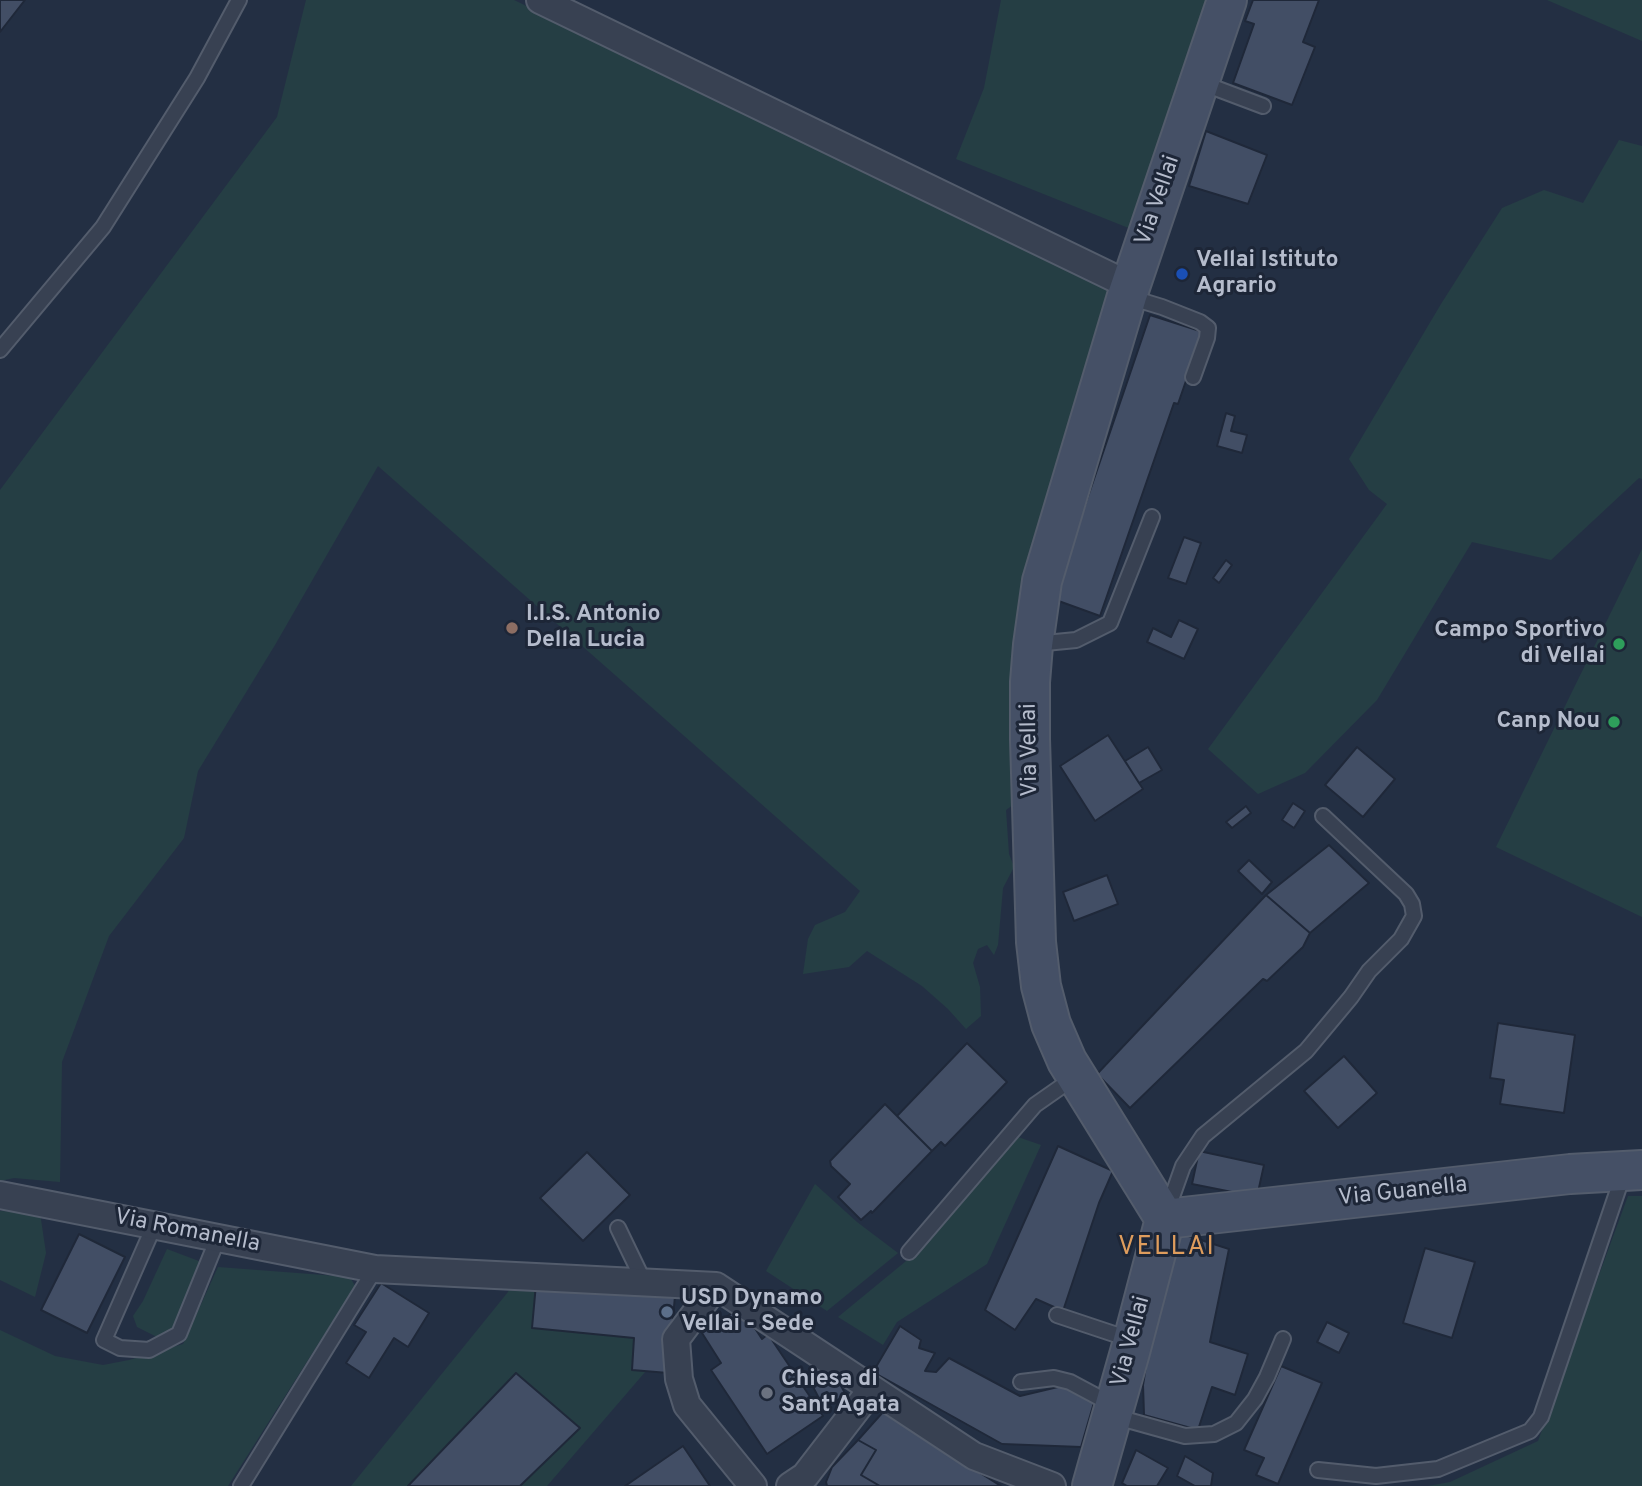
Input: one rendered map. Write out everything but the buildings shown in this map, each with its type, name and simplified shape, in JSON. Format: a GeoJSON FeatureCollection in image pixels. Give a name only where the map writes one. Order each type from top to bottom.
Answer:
{"type":"FeatureCollection","features":[{"type":"Feature","properties":{"kind":"street"},"geometry":{"type":"LineString","coordinates":[[540,0],[1129,291]]}},
{"type":"Feature","properties":{"kind":"street","name":"Via Vellai"},"geometry":{"type":"LineString","coordinates":[[1092,1486],[1165,1219],[1076,1076],[1051,1024],[1041,986],[1030,739],[1033,645],[1042,581],[1129,291],[1227,0]]}},
{"type":"Feature","properties":{"kind":"street","name":"Via Guanella"},"geometry":{"type":"LineString","coordinates":[[1165,1219],[1570,1174],[1633,1170]]}},
{"type":"Feature","properties":{"kind":"street","name":"Via Romanella"},"geometry":{"type":"LineString","coordinates":[[0,1195],[375,1269],[716,1286]]}},
{"type":"Feature","properties":{"kind":"street"},"geometry":{"type":"LineString","coordinates":[[753,1486],[687,1405],[678,1379],[676,1339],[716,1286],[974,1456],[1052,1486]]}},
{"type":"Feature","properties":{"kind":"street"},"geometry":{"type":"LineString","coordinates":[[803,1483],[873,1389]]}},
{"type":"Feature","properties":{"kind":"lane"},"geometry":{"type":"LineString","coordinates":[[0,349],[103,227],[197,78],[239,0]]}},
{"type":"Feature","properties":{"kind":"lane"},"geometry":{"type":"LineString","coordinates":[[1200,82],[1263,106]]}},
{"type":"Feature","properties":{"kind":"lane"},"geometry":{"type":"LineString","coordinates":[[1129,291],[1200,321],[1208,328],[1193,377]]}},
{"type":"Feature","properties":{"kind":"lane"},"geometry":{"type":"LineString","coordinates":[[1033,645],[1076,640],[1110,623],[1152,517]]}},
{"type":"Feature","properties":{"kind":"lane"},"geometry":{"type":"LineString","coordinates":[[1165,1219],[1183,1166],[1203,1136],[1306,1051],[1369,971],[1401,939],[1414,916],[1412,904],[1406,894],[1323,816]]}},
{"type":"Feature","properties":{"kind":"lane"},"geometry":{"type":"LineString","coordinates":[[909,1252],[1035,1105],[1076,1076]]}},
{"type":"Feature","properties":{"kind":"lane"},"geometry":{"type":"LineString","coordinates":[[1318,1470],[1376,1476],[1438,1469],[1530,1431],[1541,1417],[1633,1170]]}},
{"type":"Feature","properties":{"kind":"lane"},"geometry":{"type":"LineString","coordinates":[[154,1226],[104,1340],[120,1349],[149,1350],[179,1334],[218,1238]]}},
{"type":"Feature","properties":{"kind":"lane"},"geometry":{"type":"LineString","coordinates":[[618,1228],[644,1282]]}},
{"type":"Feature","properties":{"kind":"lane"},"geometry":{"type":"LineString","coordinates":[[242,1486],[375,1269]]}},
{"type":"Feature","properties":{"kind":"lane"},"geometry":{"type":"LineString","coordinates":[[1057,1315],[1133,1340]]}},
{"type":"Feature","properties":{"kind":"lane"},"geometry":{"type":"LineString","coordinates":[[1021,1382],[1054,1378],[1070,1382],[1113,1410],[1185,1436],[1214,1434],[1236,1423],[1255,1399],[1283,1339]]}},
{"type":"Feature","properties":{"kind":"green space"},"geometry":{"type":"Polygon","coordinates":[[[306,0],[514,0],[1107,286],[1115,306],[1021,799],[1006,810],[1009,854],[1014,867],[1003,888],[998,945],[994,955],[987,945],[978,949],[973,963],[980,987],[981,1016],[966,1029],[922,986],[867,951],[849,967],[803,974],[808,939],[815,925],[845,912],[860,891],[378,466],[275,645],[198,771],[184,838],[109,936],[62,1062],[60,1182],[14,1178],[0,1181],[0,490],[277,117],[306,0]]]}},
{"type":"Feature","properties":{"kind":"green space"},"geometry":{"type":"Polygon","coordinates":[[[1001,0],[1209,0],[1131,229],[956,159],[984,88],[1001,0]]]}},
{"type":"Feature","properties":{"kind":"green space"},"geometry":{"type":"Polygon","coordinates":[[[1547,0],[1642,0],[1642,41],[1547,0]]]}},
{"type":"Feature","properties":{"kind":"green space"},"geometry":{"type":"Polygon","coordinates":[[[1619,140],[1642,146],[1642,479],[1639,478],[1551,560],[1472,542],[1377,700],[1305,773],[1258,794],[1208,749],[1387,504],[1369,490],[1349,459],[1441,304],[1502,208],[1544,190],[1583,203],[1619,140]]]}},
{"type":"Feature","properties":{"kind":"green space","name":"Campo Sportivo di Vellai"},"geometry":{"type":"Polygon","coordinates":[[[1642,549],[1642,917],[1496,847],[1642,549]]]}},
{"type":"Feature","properties":{"kind":"green space"},"geometry":{"type":"Polygon","coordinates":[[[1015,1136],[1041,1145],[987,1264],[897,1322],[883,1345],[838,1317],[911,1257],[1015,1136]]]}},
{"type":"Feature","properties":{"kind":"green space"},"geometry":{"type":"Polygon","coordinates":[[[815,1184],[857,1222],[898,1253],[827,1311],[766,1271],[815,1184]]]}},
{"type":"Feature","properties":{"kind":"green space"},"geometry":{"type":"Polygon","coordinates":[[[1628,1196],[1642,1196],[1642,1486],[1428,1486],[1450,1482],[1538,1441],[1628,1196]]]}},
{"type":"Feature","properties":{"kind":"green space"},"geometry":{"type":"Polygon","coordinates":[[[0,1211],[40,1213],[46,1253],[35,1297],[0,1280],[0,1211]]]}},
{"type":"Feature","properties":{"kind":"green space"},"geometry":{"type":"Polygon","coordinates":[[[167,1249],[204,1263],[178,1325],[157,1337],[137,1327],[133,1316],[143,1301],[167,1249]]]}},
{"type":"Feature","properties":{"kind":"green space"},"geometry":{"type":"Polygon","coordinates":[[[218,1267],[350,1277],[355,1286],[228,1486],[0,1486],[0,1330],[55,1356],[103,1365],[129,1360],[183,1344],[218,1267]]]}},
{"type":"Feature","properties":{"kind":"green space"},"geometry":{"type":"Polygon","coordinates":[[[511,1283],[536,1284],[532,1328],[634,1338],[632,1370],[646,1371],[547,1486],[351,1486],[508,1292],[511,1283]]]}},
{"type":"Feature","properties":{"kind":"place","name":"Vellai Istituto Agrario"},"geometry":{"type":"Point","coordinates":[1182,274]}},
{"type":"Feature","properties":{"kind":"place","name":"I.I.S. Antonio Della Lucia"},"geometry":{"type":"Point","coordinates":[512,628]}},
{"type":"Feature","properties":{"kind":"place","name":"Campo Sportivo di Vellai"},"geometry":{"type":"Point","coordinates":[1619,644]}},
{"type":"Feature","properties":{"kind":"place","name":"Canp Nou"},"geometry":{"type":"Point","coordinates":[1614,722]}},
{"type":"Feature","properties":{"kind":"place","name":"USD Dynamo Vellai - Sede"},"geometry":{"type":"Point","coordinates":[667,1312]}},
{"type":"Feature","properties":{"kind":"place","name":"Chiesa di Sant'Agata"},"geometry":{"type":"Point","coordinates":[767,1393]}},
{"type":"Feature","properties":{"kind":"district","name":"VELLAI"},"geometry":{"type":"Point","coordinates":[1167,1249]}}]}
